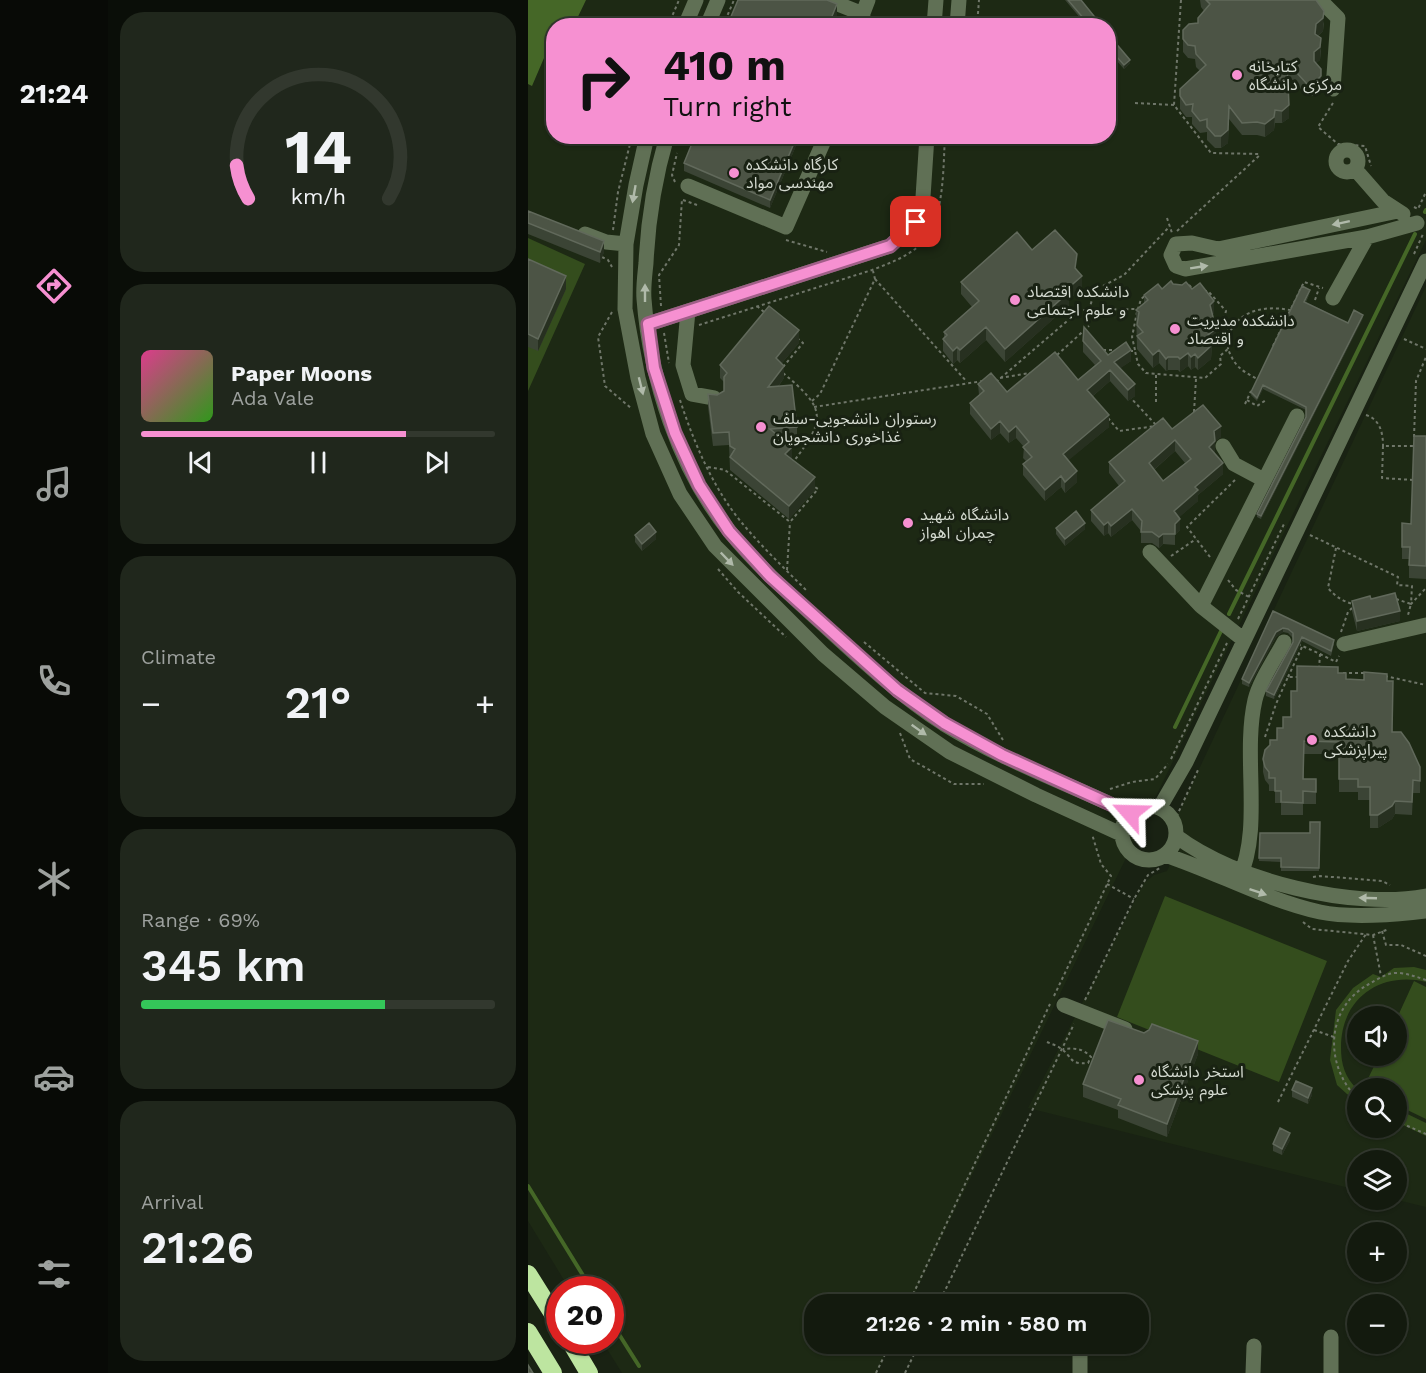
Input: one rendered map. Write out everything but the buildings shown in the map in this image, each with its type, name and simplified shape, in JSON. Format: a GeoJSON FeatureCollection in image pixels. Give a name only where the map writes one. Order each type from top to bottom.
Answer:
{"type":"FeatureCollection","features":[{"type":"Feature","properties":{"kind":"highway"},"geometry":{"type":"LineString","coordinates":[[528,1274],[546,1303]]}},
{"type":"Feature","properties":{"kind":"highway"},"geometry":{"type":"LineString","coordinates":[[528,1332],[553,1373]]}},
{"type":"Feature","properties":{"kind":"highway"},"geometry":{"type":"LineString","coordinates":[[578,1354],[589,1373]]}},
{"type":"Feature","properties":{"kind":"street"},"geometry":{"type":"LineString","coordinates":[[689,18],[696,0]]}},
{"type":"Feature","properties":{"kind":"street"},"geometry":{"type":"LineString","coordinates":[[710,18],[718,0]]}},
{"type":"Feature","properties":{"kind":"street"},"geometry":{"type":"LineString","coordinates":[[828,0],[863,13]]}},
{"type":"Feature","properties":{"kind":"street"},"geometry":{"type":"LineString","coordinates":[[935,18],[936,0]]}},
{"type":"Feature","properties":{"kind":"street"},"geometry":{"type":"LineString","coordinates":[[957,18],[958,0]]}},
{"type":"Feature","properties":{"kind":"street"},"geometry":{"type":"LineString","coordinates":[[1320,0],[1338,18],[1334,94]]}},
{"type":"Feature","properties":{"kind":"street"},"geometry":{"type":"LineString","coordinates":[[645,144],[636,185],[618,243],[625,309],[653,434],[680,494],[715,546],[823,654],[885,707],[950,752],[1035,795],[1121,834]]}},
{"type":"Feature","properties":{"kind":"street"},"geometry":{"type":"LineString","coordinates":[[671,144],[660,160],[648,232],[644,297],[654,368],[675,433],[699,485],[729,531],[770,576],[897,690],[944,723],[1002,755],[1130,813]]}},
{"type":"Feature","properties":{"kind":"street"},"geometry":{"type":"LineString","coordinates":[[683,192],[786,227],[822,144]]}},
{"type":"Feature","properties":{"kind":"street"},"geometry":{"type":"LineString","coordinates":[[648,324],[890,246],[916,222],[923,197],[926,144]]}},
{"type":"Feature","properties":{"kind":"street"},"geometry":{"type":"LineString","coordinates":[[1355,169],[1383,201],[1404,208],[1423,227]]}},
{"type":"Feature","properties":{"kind":"street"},"geometry":{"type":"LineString","coordinates":[[1404,208],[1218,249],[1192,243],[1176,244],[1171,255],[1176,266],[1185,269],[1423,227]]}},
{"type":"Feature","properties":{"kind":"street"},"geometry":{"type":"LineString","coordinates":[[572,229],[618,243]]}},
{"type":"Feature","properties":{"kind":"street"},"geometry":{"type":"LineString","coordinates":[[1330,293],[1367,237]]}},
{"type":"Feature","properties":{"kind":"street"},"geometry":{"type":"LineString","coordinates":[[1160,807],[1186,762],[1239,635],[1392,333],[1418,261]]}},
{"type":"Feature","properties":{"kind":"street"},"geometry":{"type":"LineString","coordinates":[[688,311],[683,365],[692,394],[714,398]]}},
{"type":"Feature","properties":{"kind":"street"},"geometry":{"type":"LineString","coordinates":[[1201,606],[1297,416]]}},
{"type":"Feature","properties":{"kind":"street"},"geometry":{"type":"LineString","coordinates":[[1224,446],[1234,464],[1264,480]]}},
{"type":"Feature","properties":{"kind":"street"},"geometry":{"type":"LineString","coordinates":[[1156,557],[1201,606],[1239,635]]}},
{"type":"Feature","properties":{"kind":"street"},"geometry":{"type":"LineString","coordinates":[[1344,644],[1426,625]]}},
{"type":"Feature","properties":{"kind":"street"},"geometry":{"type":"LineString","coordinates":[[1239,878],[1250,838],[1250,734],[1255,698],[1289,642]]}},
{"type":"Feature","properties":{"kind":"street"},"geometry":{"type":"LineString","coordinates":[[885,707],[897,690]]}},
{"type":"Feature","properties":{"kind":"street"},"geometry":{"type":"LineString","coordinates":[[1142,806],[1160,807],[1172,819],[1176,827],[1173,844],[1165,855],[1154,860],[1135,857],[1123,843],[1122,824],[1130,813],[1142,806]]}},
{"type":"Feature","properties":{"kind":"street"},"geometry":{"type":"LineString","coordinates":[[1176,836],[1239,878],[1365,899],[1426,896]]}},
{"type":"Feature","properties":{"kind":"street"},"geometry":{"type":"LineString","coordinates":[[1165,855],[1239,878],[1322,912],[1401,914],[1426,911]]}},
{"type":"Feature","properties":{"kind":"street"},"geometry":{"type":"LineString","coordinates":[[1064,1005],[1143,1036]]}},
{"type":"Feature","properties":{"kind":"street"},"geometry":{"type":"LineString","coordinates":[[1331,1337],[1331,1373]]}},
{"type":"Feature","properties":{"kind":"street"},"geometry":{"type":"LineString","coordinates":[[1253,1373],[1254,1346]]}},
{"type":"Feature","properties":{"kind":"street"},"geometry":{"type":"LineString","coordinates":[[1080,1354],[1080,1373]]}},
{"type":"Feature","properties":{"kind":"path"},"geometry":{"type":"LineString","coordinates":[[671,18],[678,0]]}},
{"type":"Feature","properties":{"kind":"path"},"geometry":{"type":"LineString","coordinates":[[726,18],[734,0]]}},
{"type":"Feature","properties":{"kind":"path"},"geometry":{"type":"LineString","coordinates":[[978,18],[979,0]]}},
{"type":"Feature","properties":{"kind":"path"},"geometry":{"type":"LineString","coordinates":[[1173,235],[1261,154],[1211,153],[1174,105],[1181,0]]}},
{"type":"Feature","properties":{"kind":"path"},"geometry":{"type":"LineString","coordinates":[[1334,94],[1318,127],[1338,144],[1365,146],[1373,173]]}},
{"type":"Feature","properties":{"kind":"path"},"geometry":{"type":"LineString","coordinates":[[1135,103],[1174,105]]}},
{"type":"Feature","properties":{"kind":"path"},"geometry":{"type":"LineString","coordinates":[[608,260],[618,243],[618,192],[630,144]]}},
{"type":"Feature","properties":{"kind":"path"},"geometry":{"type":"LineString","coordinates":[[670,368],[659,275],[679,245],[683,192],[672,175],[673,144]]}},
{"type":"Feature","properties":{"kind":"path"},"geometry":{"type":"LineString","coordinates":[[1404,208],[1418,209],[1426,192]]}},
{"type":"Feature","properties":{"kind":"path"},"geometry":{"type":"LineString","coordinates":[[1089,310],[1095,290],[1124,275],[1170,226]]}},
{"type":"Feature","properties":{"kind":"path"},"geometry":{"type":"LineString","coordinates":[[1418,261],[1423,227]]}},
{"type":"Feature","properties":{"kind":"path"},"geometry":{"type":"LineString","coordinates":[[602,257],[612,266],[612,277]]}},
{"type":"Feature","properties":{"kind":"path"},"geometry":{"type":"LineString","coordinates":[[875,279],[968,383]]}},
{"type":"Feature","properties":{"kind":"path"},"geometry":{"type":"LineString","coordinates":[[1271,349],[1304,282],[1330,293]]}},
{"type":"Feature","properties":{"kind":"path"},"geometry":{"type":"LineString","coordinates":[[1184,289],[1190,284],[1195,291],[1208,291],[1226,311],[1223,322],[1230,331]]}},
{"type":"Feature","properties":{"kind":"path"},"geometry":{"type":"LineString","coordinates":[[1314,300],[1319,288]]}},
{"type":"Feature","properties":{"kind":"path"},"geometry":{"type":"LineString","coordinates":[[1148,294],[1141,299],[1132,336],[1138,363],[1146,373],[1205,378],[1221,364],[1220,356],[1228,349]]}},
{"type":"Feature","properties":{"kind":"path"},"geometry":{"type":"LineString","coordinates":[[757,306],[766,314]]}},
{"type":"Feature","properties":{"kind":"path"},"geometry":{"type":"LineString","coordinates":[[1257,379],[1234,363],[1228,349],[1230,331],[1250,313],[1264,308],[1290,310]]}},
{"type":"Feature","properties":{"kind":"path"},"geometry":{"type":"LineString","coordinates":[[1002,389],[995,382],[1080,310],[1138,309]]}},
{"type":"Feature","properties":{"kind":"path"},"geometry":{"type":"LineString","coordinates":[[612,310],[598,337],[605,386],[633,409]]}},
{"type":"Feature","properties":{"kind":"path"},"geometry":{"type":"LineString","coordinates":[[1055,357],[1089,326]]}},
{"type":"Feature","properties":{"kind":"path"},"geometry":{"type":"LineString","coordinates":[[1392,333],[1426,349]]}},
{"type":"Feature","properties":{"kind":"path"},"geometry":{"type":"LineString","coordinates":[[790,466],[816,428],[817,417],[812,401],[799,386],[780,371],[803,343],[794,336]]}},
{"type":"Feature","properties":{"kind":"path"},"geometry":{"type":"LineString","coordinates":[[1100,350],[1135,351]]}},
{"type":"Feature","properties":{"kind":"path"},"geometry":{"type":"LineString","coordinates":[[1413,446],[1416,381],[1426,357]]}},
{"type":"Feature","properties":{"kind":"path"},"geometry":{"type":"LineString","coordinates":[[814,407],[1038,372]]}},
{"type":"Feature","properties":{"kind":"path"},"geometry":{"type":"LineString","coordinates":[[1156,375],[1156,402]]}},
{"type":"Feature","properties":{"kind":"path"},"geometry":{"type":"LineString","coordinates":[[1194,412],[1196,378]]}},
{"type":"Feature","properties":{"kind":"path"},"geometry":{"type":"LineString","coordinates":[[1245,404],[1252,389]]}},
{"type":"Feature","properties":{"kind":"path"},"geometry":{"type":"LineString","coordinates":[[677,393],[691,433],[707,467],[741,522],[810,593]]}},
{"type":"Feature","properties":{"kind":"path"},"geometry":{"type":"LineString","coordinates":[[1127,394],[1161,431]]}},
{"type":"Feature","properties":{"kind":"path"},"geometry":{"type":"LineString","coordinates":[[1247,400],[1257,406],[1266,400]]}},
{"type":"Feature","properties":{"kind":"path"},"geometry":{"type":"LineString","coordinates":[[1105,414],[1119,431],[1156,426]]}},
{"type":"Feature","properties":{"kind":"path"},"geometry":{"type":"LineString","coordinates":[[1362,424],[1367,414],[1377,420],[1383,432],[1382,478],[1413,480]]}},
{"type":"Feature","properties":{"kind":"path"},"geometry":{"type":"LineString","coordinates":[[1383,446],[1420,446]]}},
{"type":"Feature","properties":{"kind":"path"},"geometry":{"type":"LineString","coordinates":[[707,467],[725,470],[790,522]]}},
{"type":"Feature","properties":{"kind":"path"},"geometry":{"type":"LineString","coordinates":[[1242,468],[1233,483],[1187,527],[1236,590],[1243,594]]}},
{"type":"Feature","properties":{"kind":"path"},"geometry":{"type":"LineString","coordinates":[[787,571],[790,522],[818,489],[811,483]]}},
{"type":"Feature","properties":{"kind":"path"},"geometry":{"type":"LineString","coordinates":[[1113,805],[1110,789],[1132,782],[1155,779],[1168,765],[1239,635],[1284,525]]}},
{"type":"Feature","properties":{"kind":"path"},"geometry":{"type":"LineString","coordinates":[[1310,536],[1398,577],[1397,585],[1412,586],[1411,604]]}},
{"type":"Feature","properties":{"kind":"path"},"geometry":{"type":"LineString","coordinates":[[1156,557],[1196,539]]}},
{"type":"Feature","properties":{"kind":"path"},"geometry":{"type":"LineString","coordinates":[[1289,642],[1303,646],[1336,662],[1344,644],[1338,642],[1348,612],[1355,604],[1343,602],[1328,588],[1336,548]]}},
{"type":"Feature","properties":{"kind":"path"},"geometry":{"type":"LineString","coordinates":[[715,566],[738,592],[786,638]]}},
{"type":"Feature","properties":{"kind":"path"},"geometry":{"type":"LineString","coordinates":[[1411,604],[1426,588]]}},
{"type":"Feature","properties":{"kind":"path"},"geometry":{"type":"LineString","coordinates":[[1392,597],[1411,604]]}},
{"type":"Feature","properties":{"kind":"path"},"geometry":{"type":"LineString","coordinates":[[861,639],[925,693],[956,696],[987,714],[1004,742]]}},
{"type":"Feature","properties":{"kind":"path"},"geometry":{"type":"LineString","coordinates":[[1250,751],[1264,741],[1276,704],[1303,646]]}},
{"type":"Feature","properties":{"kind":"path"},"geometry":{"type":"LineString","coordinates":[[1319,675],[1320,654]]}},
{"type":"Feature","properties":{"kind":"path"},"geometry":{"type":"LineString","coordinates":[[1340,674],[1360,672],[1371,674]]}},
{"type":"Feature","properties":{"kind":"path"},"geometry":{"type":"LineString","coordinates":[[1382,676],[1426,685]]}},
{"type":"Feature","properties":{"kind":"path"},"geometry":{"type":"LineString","coordinates":[[1288,677],[1306,677]]}},
{"type":"Feature","properties":{"kind":"path"},"geometry":{"type":"LineString","coordinates":[[900,732],[910,759],[954,784],[987,784]]}},
{"type":"Feature","properties":{"kind":"path"},"geometry":{"type":"LineString","coordinates":[[913,1294],[1111,876],[1101,864],[1092,834]]}},
{"type":"Feature","properties":{"kind":"path"},"geometry":{"type":"LineString","coordinates":[[1305,879],[1320,876],[1382,881],[1398,888]]}},
{"type":"Feature","properties":{"kind":"path"},"geometry":{"type":"LineString","coordinates":[[1107,884],[1134,899]]}},
{"type":"Feature","properties":{"kind":"path"},"geometry":{"type":"LineString","coordinates":[[1382,931],[1386,945],[1401,945],[1426,956]]}},
{"type":"Feature","properties":{"kind":"path"},"geometry":{"type":"LineString","coordinates":[[1278,1102],[1348,961],[1366,934]]}},
{"type":"Feature","properties":{"kind":"path"},"geometry":{"type":"LineString","coordinates":[[1373,935],[1381,977]]}},
{"type":"Feature","properties":{"kind":"path"},"geometry":{"type":"LineString","coordinates":[[1347,1087],[1338,1070],[1334,1037],[1337,1020],[1352,995],[1381,977],[1396,973],[1426,980]]}},
{"type":"Feature","properties":{"kind":"path"},"geometry":{"type":"LineString","coordinates":[[1314,1030],[1334,1037]]}},
{"type":"Feature","properties":{"kind":"path"},"geometry":{"type":"LineString","coordinates":[[1047,1042],[1062,1049],[1079,1049],[1091,1057],[1089,1060]]}},
{"type":"Feature","properties":{"kind":"path"},"geometry":{"type":"LineString","coordinates":[[1062,1049],[1074,1062],[1088,1063],[1089,1060]]}},
{"type":"Feature","properties":{"kind":"path"},"geometry":{"type":"LineString","coordinates":[[1089,1060],[1096,1063]]}},
{"type":"Feature","properties":{"kind":"path"},"geometry":{"type":"LineString","coordinates":[[1407,1126],[1426,1134]]}},
{"type":"Feature","properties":{"kind":"path"},"geometry":{"type":"LineString","coordinates":[[876,1373],[885,1354]]}},
{"type":"Feature","properties":{"kind":"path"},"geometry":{"type":"LineString","coordinates":[[905,1373],[914,1354]]}},
{"type":"Feature","properties":{"kind":"shaded area","name":"دانشگاه شهید چمران اهواز"},"geometry":{"type":"Polygon","coordinates":[[[528,0],[1426,0],[1426,240],[914,1294],[804,1294],[804,1354],[885,1354],[876,1373],[622,1373],[610,1354],[624,1354],[624,1276],[561,1276],[528,1221],[528,0]]]}},
{"type":"Feature","properties":{"kind":"shaded area"},"geometry":{"type":"Polygon","coordinates":[[[528,0],[586,0],[577,18],[546,18],[546,53],[532,86],[528,84],[528,0]]]}},
{"type":"Feature","properties":{"kind":"shaded area"},"geometry":{"type":"Polygon","coordinates":[[[528,238],[585,264],[528,391],[528,238]]]}},
{"type":"Feature","properties":{"kind":"shaded area"},"geometry":{"type":"Polygon","coordinates":[[[1426,286],[1426,1207],[1407,1202],[1407,1150],[1347,1150],[1347,1188],[1028,1108],[1144,883],[1154,875],[1167,871],[1185,833],[1177,816],[1426,286]]]}},
{"type":"Feature","properties":{"kind":"shaded area"},"geometry":{"type":"Polygon","coordinates":[[[1165,896],[1327,961],[1279,1082],[1117,1017],[1165,896]]]}},
{"type":"Feature","properties":{"kind":"shaded area"},"geometry":{"type":"Polygon","coordinates":[[[1414,967],[1426,970],[1426,982],[1393,981],[1379,985],[1366,992],[1354,1006],[1347,1006],[1341,1047],[1344,1070],[1348,1078],[1347,1094],[1337,1085],[1330,1060],[1336,1010],[1353,988],[1373,974],[1381,977],[1394,968],[1414,967]]]}},
{"type":"Feature","properties":{"kind":"shaded area"},"geometry":{"type":"Polygon","coordinates":[[[1414,981],[1426,987],[1426,1119],[1407,1110],[1407,1078],[1368,1078],[1374,1066],[1407,1066],[1407,1006],[1403,1006],[1414,981]]]}},
{"type":"Feature","properties":{"kind":"shaded area"},"geometry":{"type":"Polygon","coordinates":[[[1407,1114],[1426,1123],[1426,1136],[1407,1127],[1407,1114]]]}},
{"type":"Feature","properties":{"kind":"waterway"},"geometry":{"type":"LineString","coordinates":[[1229,614],[1415,234]]}},
{"type":"Feature","properties":{"kind":"waterway"},"geometry":{"type":"LineString","coordinates":[[1175,727],[1222,629]]}},
{"type":"Feature","properties":{"kind":"waterway"},"geometry":{"type":"LineString","coordinates":[[528,1186],[583,1276]]}},
{"type":"Feature","properties":{"kind":"waterway"},"geometry":{"type":"LineString","coordinates":[[624,1342],[639,1366]]}},
{"type":"Feature","properties":{"kind":"place","name":"کتابخانه مرکزی دانشگاه"},"geometry":{"type":"Point","coordinates":[1237,75]}},
{"type":"Feature","properties":{"kind":"place","name":"کارگاه دانشکده مهندسی مواد"},"geometry":{"type":"Point","coordinates":[734,173]}},
{"type":"Feature","properties":{"kind":"place","name":"دانشکده اقتصاد و علوم اجتماعی"},"geometry":{"type":"Point","coordinates":[1015,300]}},
{"type":"Feature","properties":{"kind":"place","name":"دانشکده مدیریت و اقتصاد"},"geometry":{"type":"Point","coordinates":[1175,329]}},
{"type":"Feature","properties":{"kind":"place","name":"رستوران دانشجویی-سلف غذاخوری دانشجویان"},"geometry":{"type":"Point","coordinates":[761,427]}},
{"type":"Feature","properties":{"kind":"place","name":"دانشگاه شهید چمران اهواز"},"geometry":{"type":"Point","coordinates":[908,523]}},
{"type":"Feature","properties":{"kind":"place","name":"دانشکده پیراپزشکی"},"geometry":{"type":"Point","coordinates":[1312,740]}},
{"type":"Feature","properties":{"kind":"place","name":"استخر دانشگاه علوم پزشکی"},"geometry":{"type":"Point","coordinates":[1139,1080]}},
{"type":"Feature","properties":{"kind":"route"},"geometry":{"type":"LineString","coordinates":[[916,222],[890,246],[648,324],[654,368],[675,433],[699,485],[729,531],[770,576],[897,690],[944,723],[1002,755],[1130,813]]}}]}
